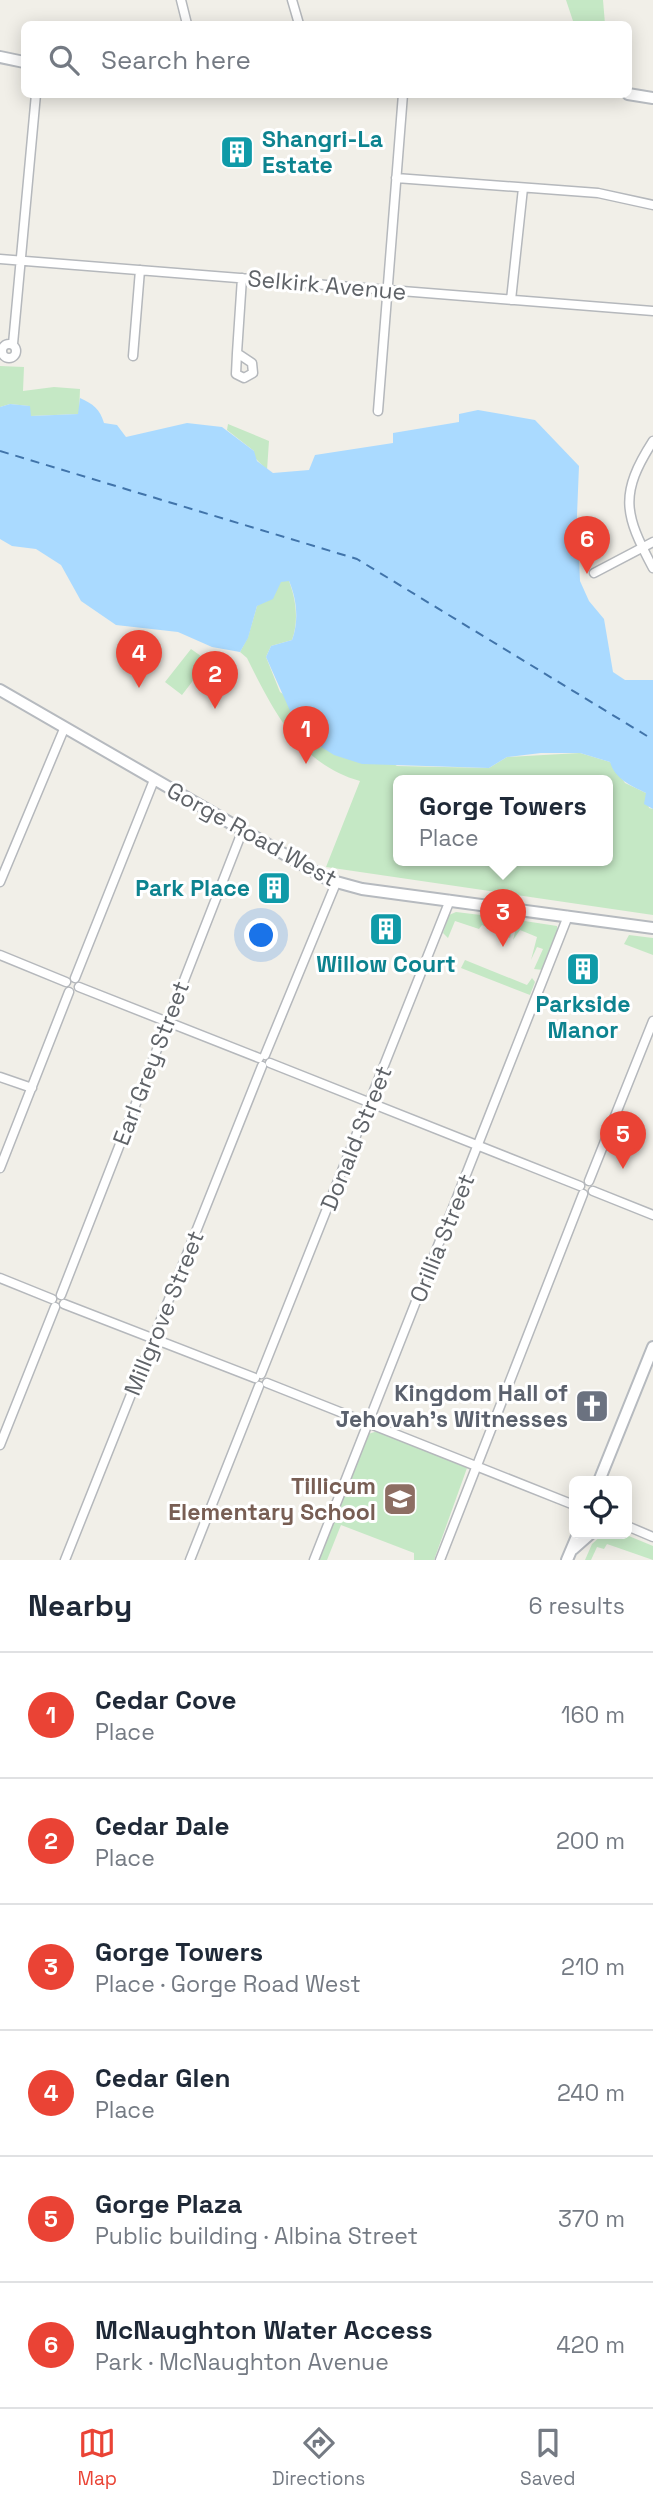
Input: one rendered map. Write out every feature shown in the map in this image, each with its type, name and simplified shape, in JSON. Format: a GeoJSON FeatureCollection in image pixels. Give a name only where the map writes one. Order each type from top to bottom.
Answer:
{"type":"FeatureCollection","features":[{"type":"Feature","properties":{"kind":"main road"},"geometry":{"type":"LineString","coordinates":[[0,57],[21,61]]}},
{"type":"Feature","properties":{"kind":"main road"},"geometry":{"type":"LineString","coordinates":[[632,94],[653,98]]}},
{"type":"Feature","properties":{"kind":"main road","name":"Gorge Road West"},"geometry":{"type":"LineString","coordinates":[[0,690],[242,832],[336,883],[653,928]]}},
{"type":"Feature","properties":{"kind":"main road"},"geometry":{"type":"LineString","coordinates":[[601,1476],[653,1347]]}},
{"type":"Feature","properties":{"kind":"main road"},"geometry":{"type":"LineString","coordinates":[[569,1555],[585,1539]]}},
{"type":"Feature","properties":{"kind":"street"},"geometry":{"type":"LineString","coordinates":[[181,0],[186,21]]}},
{"type":"Feature","properties":{"kind":"street"},"geometry":{"type":"LineString","coordinates":[[292,0],[298,21]]}},
{"type":"Feature","properties":{"kind":"street"},"geometry":{"type":"LineString","coordinates":[[13,344],[36,98]]}},
{"type":"Feature","properties":{"kind":"street"},"geometry":{"type":"LineString","coordinates":[[378,411],[402,98]]}},
{"type":"Feature","properties":{"kind":"street"},"geometry":{"type":"LineString","coordinates":[[396,178],[598,193],[653,205]]}},
{"type":"Feature","properties":{"kind":"street"},"geometry":{"type":"LineString","coordinates":[[511,300],[523,188]]}},
{"type":"Feature","properties":{"kind":"street","name":"Selkirk Avenue"},"geometry":{"type":"LineString","coordinates":[[0,259],[653,311]]}},
{"type":"Feature","properties":{"kind":"street"},"geometry":{"type":"LineString","coordinates":[[133,356],[140,270]]}},
{"type":"Feature","properties":{"kind":"street"},"geometry":{"type":"LineString","coordinates":[[237,353],[242,278]]}},
{"type":"Feature","properties":{"kind":"street"},"geometry":{"type":"LineString","coordinates":[[653,441],[635,470],[628,495],[629,520],[653,568]]}},
{"type":"Feature","properties":{"kind":"street"},"geometry":{"type":"LineString","coordinates":[[594,573],[653,542]]}},
{"type":"Feature","properties":{"kind":"street"},"geometry":{"type":"LineString","coordinates":[[0,882],[64,729]]}},
{"type":"Feature","properties":{"kind":"street"},"geometry":{"type":"LineString","coordinates":[[0,955],[66,982],[75,978],[154,780]]}},
{"type":"Feature","properties":{"kind":"street","name":"Earl Grey Street"},"geometry":{"type":"LineString","coordinates":[[0,1445],[242,832]]}},
{"type":"Feature","properties":{"kind":"street","name":"Millgrove Street"},"geometry":{"type":"LineString","coordinates":[[65,1560],[336,883]]}},
{"type":"Feature","properties":{"kind":"street","name":"Donald Street"},"geometry":{"type":"LineString","coordinates":[[190,1560],[450,901]]}},
{"type":"Feature","properties":{"kind":"street","name":"Orillia Street"},"geometry":{"type":"LineString","coordinates":[[314,1560],[480,1146],[568,916]]}},
{"type":"Feature","properties":{"kind":"street"},"geometry":{"type":"LineString","coordinates":[[75,978],[79,987],[480,1146],[582,1190],[593,1191],[653,1215]]}},
{"type":"Feature","properties":{"kind":"street"},"geometry":{"type":"LineString","coordinates":[[0,1167],[69,992],[66,982]]}},
{"type":"Feature","properties":{"kind":"street"},"geometry":{"type":"LineString","coordinates":[[69,992],[79,987]]}},
{"type":"Feature","properties":{"kind":"street"},"geometry":{"type":"LineString","coordinates":[[440,1560],[582,1190],[589,1181],[653,1021]]}},
{"type":"Feature","properties":{"kind":"street"},"geometry":{"type":"LineString","coordinates":[[0,1076],[32,1088]]}},
{"type":"Feature","properties":{"kind":"street"},"geometry":{"type":"LineString","coordinates":[[589,1181],[593,1191]]}},
{"type":"Feature","properties":{"kind":"street"},"geometry":{"type":"LineString","coordinates":[[0,1278],[569,1503]]}},
{"type":"Feature","properties":{"kind":"street"},"geometry":{"type":"LineString","coordinates":[[632,1528],[653,1537]]}},
{"type":"Feature","properties":{"kind":"green space"},"geometry":{"type":"Polygon","coordinates":[[[566,0],[603,0],[605,21],[573,21],[566,0]]]}},
{"type":"Feature","properties":{"kind":"green space"},"geometry":{"type":"Polygon","coordinates":[[[0,366],[24,367],[23,391],[54,387],[80,389],[79,414],[30,416],[29,406],[10,404],[0,407],[0,366]]]}},
{"type":"Feature","properties":{"kind":"green space"},"geometry":{"type":"Polygon","coordinates":[[[228,424],[269,441],[267,470],[254,457],[254,451],[227,430],[228,424]]]}},
{"type":"Feature","properties":{"kind":"green space"},"geometry":{"type":"Polygon","coordinates":[[[281,581],[289,581],[296,610],[292,640],[271,646],[266,657],[280,692],[397,766],[489,768],[507,757],[580,753],[610,762],[625,783],[646,793],[649,808],[653,809],[653,915],[326,867],[360,781],[320,762],[290,733],[247,658],[240,652],[248,637],[257,606],[281,581]]]}},
{"type":"Feature","properties":{"kind":"green space"},"geometry":{"type":"Polygon","coordinates":[[[191,649],[208,661],[182,695],[165,682],[191,649]]]}},
{"type":"Feature","properties":{"kind":"green space"},"geometry":{"type":"Polygon","coordinates":[[[456,912],[515,919],[510,938],[482,925],[479,929],[455,921],[448,938],[443,933],[449,915],[456,912]]]}},
{"type":"Feature","properties":{"kind":"green space"},"geometry":{"type":"Polygon","coordinates":[[[518,920],[557,926],[558,935],[543,970],[534,969],[543,949],[537,947],[531,960],[537,937],[520,930],[513,940],[518,920]]]}},
{"type":"Feature","properties":{"kind":"green space"},"geometry":{"type":"Polygon","coordinates":[[[629,935],[653,938],[653,955],[624,944],[629,935]]]}},
{"type":"Feature","properties":{"kind":"green space"},"geometry":{"type":"Polygon","coordinates":[[[465,960],[527,985],[532,978],[535,982],[530,995],[461,968],[465,960]]]}},
{"type":"Feature","properties":{"kind":"green space","name":"Tillicum Elementary School"},"geometry":{"type":"Polygon","coordinates":[[[378,1431],[467,1468],[434,1560],[414,1560],[414,1553],[341,1525],[327,1560],[318,1560],[368,1434],[378,1431]]]}},
{"type":"Feature","properties":{"kind":"green space"},"geometry":{"type":"Polygon","coordinates":[[[632,1537],[653,1546],[653,1560],[607,1544],[604,1549],[597,1547],[591,1560],[585,1560],[592,1544],[598,1539],[632,1537]]]}},
{"type":"Feature","properties":{"kind":"water"},"geometry":{"type":"Polygon","coordinates":[[[80,398],[95,408],[104,423],[117,425],[126,437],[187,423],[222,427],[254,451],[257,461],[273,473],[309,470],[315,455],[393,443],[393,433],[459,422],[459,414],[478,410],[535,420],[579,466],[577,515],[580,581],[589,601],[604,619],[613,672],[625,680],[653,680],[653,809],[644,804],[646,793],[619,777],[610,762],[580,753],[541,753],[507,757],[489,768],[362,764],[334,755],[315,743],[291,713],[266,657],[271,646],[292,640],[296,626],[296,610],[289,581],[281,582],[273,599],[257,606],[248,638],[240,652],[212,647],[178,632],[116,625],[81,601],[61,565],[36,549],[12,546],[0,539],[0,407],[10,404],[30,406],[31,416],[78,414],[80,398]]]}},
{"type":"Feature","properties":{"kind":"ferry route"},"geometry":{"type":"LineString","coordinates":[[0,451],[357,559],[647,736]]}},
{"type":"Feature","properties":{"kind":"place","name":"Shangri-La Estate"},"geometry":{"type":"Point","coordinates":[237,152]}},
{"type":"Feature","properties":{"kind":"place","name":"McNaughton Water Access"},"geometry":{"type":"Point","coordinates":[587,574]}},
{"type":"Feature","properties":{"kind":"place","name":"Cedar Glen"},"geometry":{"type":"Point","coordinates":[139,688]}},
{"type":"Feature","properties":{"kind":"place","name":"Cedar Dale"},"geometry":{"type":"Point","coordinates":[215,709]}},
{"type":"Feature","properties":{"kind":"place","name":"Cedar Cove"},"geometry":{"type":"Point","coordinates":[306,764]}},
{"type":"Feature","properties":{"kind":"place","name":"Park Place"},"geometry":{"type":"Point","coordinates":[274,888]}},
{"type":"Feature","properties":{"kind":"place","name":"Willow Court"},"geometry":{"type":"Point","coordinates":[386,929]}},
{"type":"Feature","properties":{"kind":"place","name":"Gorge Towers"},"geometry":{"type":"Point","coordinates":[503,947]}},
{"type":"Feature","properties":{"kind":"place","name":"Parkside Manor"},"geometry":{"type":"Point","coordinates":[583,969]}},
{"type":"Feature","properties":{"kind":"place","name":"Gorge Plaza"},"geometry":{"type":"Point","coordinates":[623,1169]}},
{"type":"Feature","properties":{"kind":"place","name":"Kingdom Hall of Jehovah's Witnesses"},"geometry":{"type":"Point","coordinates":[592,1406]}},
{"type":"Feature","properties":{"kind":"place","name":"Tillicum Elementary School"},"geometry":{"type":"Point","coordinates":[400,1499]}}]}
